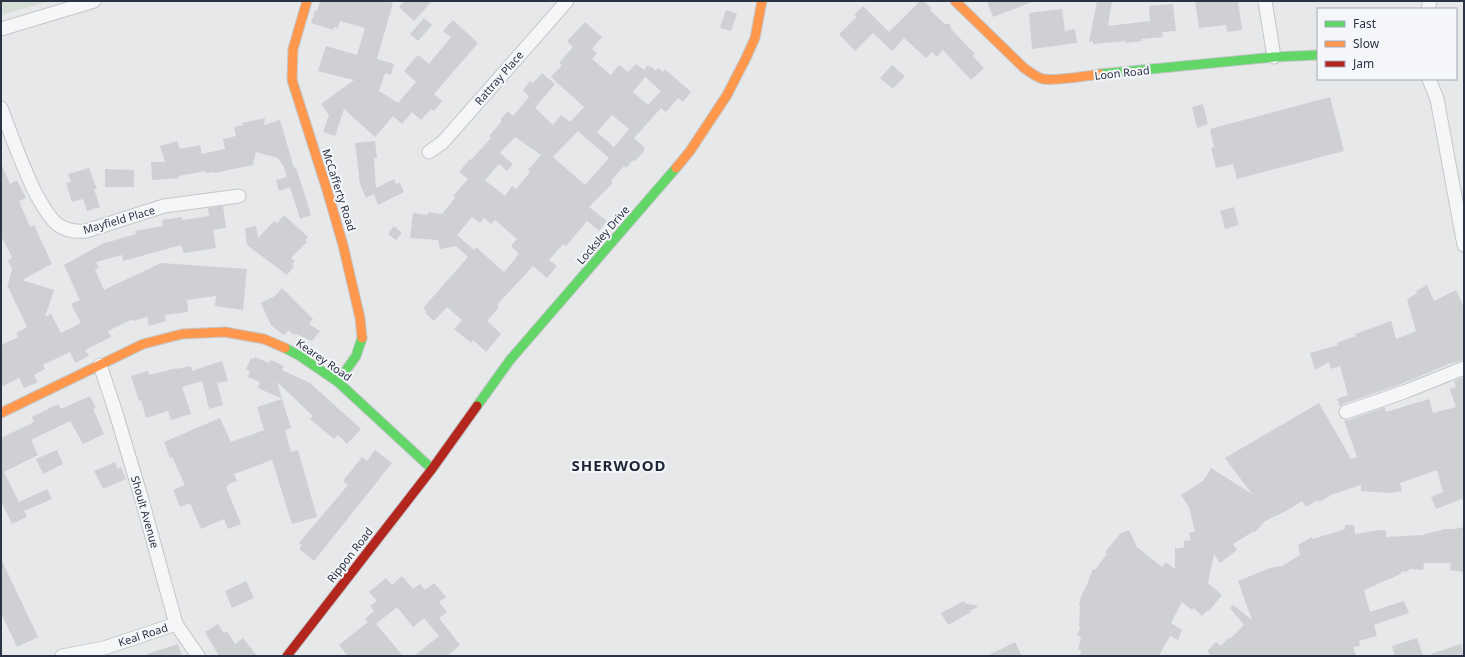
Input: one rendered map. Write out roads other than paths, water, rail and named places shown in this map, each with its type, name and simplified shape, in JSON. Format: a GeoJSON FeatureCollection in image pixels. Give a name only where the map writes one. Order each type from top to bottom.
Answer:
{"type":"FeatureCollection","features":[{"type":"Feature","properties":{"kind":"street"},"geometry":{"type":"LineString","coordinates":[[1,29],[94,1]]}},
{"type":"Feature","properties":{"kind":"street","name":"McCafferty Road"},"geometry":{"type":"LineString","coordinates":[[307,1],[292,48],[292,80],[343,242],[356,298],[361,333],[361,346],[358,353],[338,382]]}},
{"type":"Feature","properties":{"kind":"street","name":"Rattray Place"},"geometry":{"type":"LineString","coordinates":[[429,152],[443,142],[567,1]]}},
{"type":"Feature","properties":{"kind":"street","name":"Locksley Drive"},"geometry":{"type":"LineString","coordinates":[[432,469],[510,360],[656,193],[690,150],[728,95],[746,58],[755,38],[762,1]]}},
{"type":"Feature","properties":{"kind":"street","name":"Loon Road"},"geometry":{"type":"LineString","coordinates":[[955,1],[1024,68],[1036,76],[1044,79],[1084,77],[1274,57],[1317,55]]}},
{"type":"Feature","properties":{"kind":"street"},"geometry":{"type":"LineString","coordinates":[[1265,1],[1274,57]]}},
{"type":"Feature","properties":{"kind":"street"},"geometry":{"type":"LineString","coordinates":[[1429,80],[1436,99],[1464,245]]}},
{"type":"Feature","properties":{"kind":"street","name":"Mayfield Place"},"geometry":{"type":"LineString","coordinates":[[1,108],[24,170],[40,201],[57,224],[66,229],[80,232],[86,231],[164,206],[239,196]]}},
{"type":"Feature","properties":{"kind":"street","name":"Kearey Road"},"geometry":{"type":"LineString","coordinates":[[1,413],[143,344],[182,334],[225,332],[264,339],[280,345],[300,356],[338,382],[432,469]]}},
{"type":"Feature","properties":{"kind":"street","name":"Shoult Avenue"},"geometry":{"type":"LineString","coordinates":[[100,365],[144,507],[176,624],[198,656]]}},
{"type":"Feature","properties":{"kind":"street"},"geometry":{"type":"LineString","coordinates":[[1346,412],[1404,392],[1464,368]]}},
{"type":"Feature","properties":{"kind":"street","name":"Rippon Road"},"geometry":{"type":"LineString","coordinates":[[287,656],[432,469]]}},
{"type":"Feature","properties":{"kind":"street","name":"Keal Road"},"geometry":{"type":"LineString","coordinates":[[62,656],[104,648],[176,624]]}},
{"type":"Feature","properties":{"kind":"district","name":"SHERWOOD"},"geometry":{"type":"Point","coordinates":[619,466]}}]}
